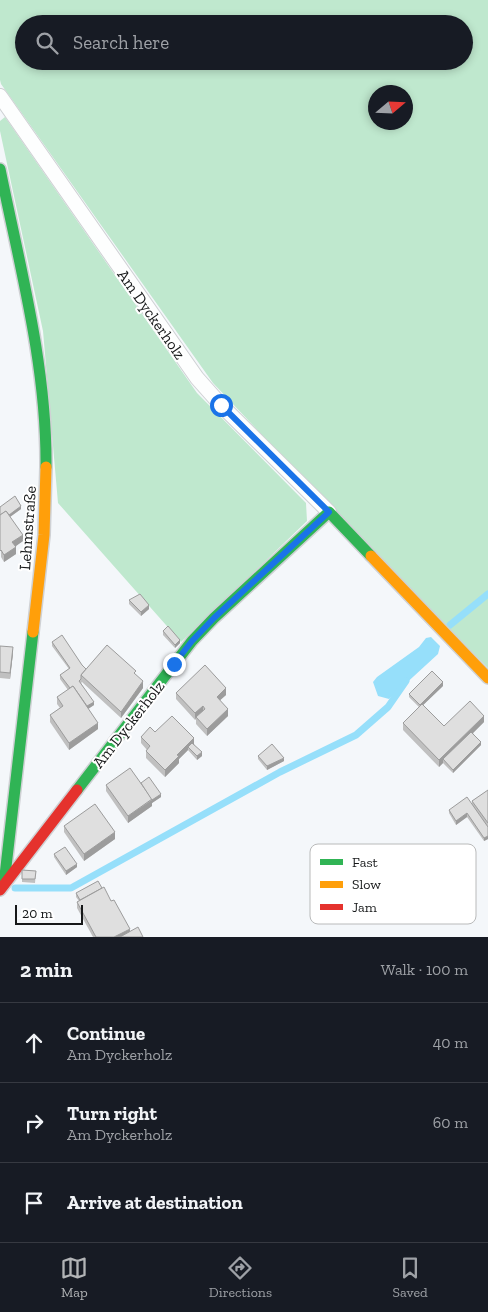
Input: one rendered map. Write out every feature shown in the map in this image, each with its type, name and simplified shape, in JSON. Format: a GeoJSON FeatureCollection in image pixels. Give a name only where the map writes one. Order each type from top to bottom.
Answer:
{"type":"FeatureCollection","features":[{"type":"Feature","properties":{"kind":"street","name":"Lehmstraße"},"geometry":{"type":"LineString","coordinates":[[0,169],[36,352],[44,413],[47,478],[44,535],[2,888]]}},
{"type":"Feature","properties":{"kind":"street","name":"Am Dyckerholz"},"geometry":{"type":"LineString","coordinates":[[2,888],[192,641],[214,618],[329,512],[488,678]]}},
{"type":"Feature","properties":{"kind":"lane","name":"Am Dyckerholz"},"geometry":{"type":"LineString","coordinates":[[0,96],[197,378],[221,405],[329,512]]}},
{"type":"Feature","properties":{"kind":"green space"},"geometry":{"type":"Polygon","coordinates":[[[0,0],[488,0],[488,668],[329,506],[213,383],[1,84],[0,0]]]}},
{"type":"Feature","properties":{"kind":"green space"},"geometry":{"type":"Polygon","coordinates":[[[5,117],[197,393],[306,503],[307,521],[181,642],[58,503],[43,331],[0,131],[0,121],[5,117]]]}},
{"type":"Feature","properties":{"kind":"water"},"geometry":{"type":"Polygon","coordinates":[[[431,637],[440,646],[438,654],[389,699],[378,696],[373,682],[377,677],[419,647],[426,638],[431,637]]]}},
{"type":"Feature","properties":{"kind":"building"},"geometry":{"type":"Polygon","coordinates":[[[15,496],[21,506],[9,515],[6,511],[0,515],[0,507],[15,496]]]}},
{"type":"Feature","properties":{"kind":"building"},"geometry":{"type":"Polygon","coordinates":[[[6,511],[23,535],[12,542],[16,547],[4,555],[0,551],[0,515],[6,511]]]}},
{"type":"Feature","properties":{"kind":"building"},"geometry":{"type":"Polygon","coordinates":[[[140,594],[149,605],[141,612],[129,600],[140,594]]]}},
{"type":"Feature","properties":{"kind":"building"},"geometry":{"type":"Polygon","coordinates":[[[168,626],[180,640],[175,645],[163,631],[168,626]]]}},
{"type":"Feature","properties":{"kind":"building"},"geometry":{"type":"Polygon","coordinates":[[[62,635],[86,669],[79,681],[94,702],[87,706],[73,686],[70,688],[60,675],[70,668],[52,642],[62,635]]]}},
{"type":"Feature","properties":{"kind":"building"},"geometry":{"type":"Polygon","coordinates":[[[107,645],[136,671],[134,673],[143,681],[121,712],[81,675],[107,645]]]}},
{"type":"Feature","properties":{"kind":"building"},"geometry":{"type":"Polygon","coordinates":[[[0,646],[13,647],[10,673],[0,672],[0,646]]]}},
{"type":"Feature","properties":{"kind":"building"},"geometry":{"type":"Polygon","coordinates":[[[205,665],[226,688],[217,697],[228,709],[207,729],[196,717],[205,709],[203,706],[195,713],[176,693],[205,665]]]}},
{"type":"Feature","properties":{"kind":"building"},"geometry":{"type":"Polygon","coordinates":[[[432,671],[443,682],[420,705],[409,694],[432,671]]]}},
{"type":"Feature","properties":{"kind":"building"},"geometry":{"type":"Polygon","coordinates":[[[73,686],[98,723],[69,743],[50,715],[63,706],[57,697],[73,686]]]}},
{"type":"Feature","properties":{"kind":"building"},"geometry":{"type":"Polygon","coordinates":[[[470,701],[484,716],[439,760],[403,723],[422,704],[444,726],[470,701]]]}},
{"type":"Feature","properties":{"kind":"building"},"geometry":{"type":"Polygon","coordinates":[[[172,716],[194,738],[165,770],[146,751],[150,746],[141,737],[150,727],[155,732],[172,716]]]}},
{"type":"Feature","properties":{"kind":"building"},"geometry":{"type":"Polygon","coordinates":[[[471,732],[481,742],[453,770],[443,759],[471,732]]]}},
{"type":"Feature","properties":{"kind":"building"},"geometry":{"type":"Polygon","coordinates":[[[192,743],[202,752],[197,756],[188,747],[192,743]]]}},
{"type":"Feature","properties":{"kind":"building"},"geometry":{"type":"Polygon","coordinates":[[[272,744],[284,758],[267,766],[258,756],[272,744]]]}},
{"type":"Feature","properties":{"kind":"building"},"geometry":{"type":"Polygon","coordinates":[[[130,768],[152,799],[128,816],[106,785],[130,768]]]}},
{"type":"Feature","properties":{"kind":"building"},"geometry":{"type":"Polygon","coordinates":[[[149,777],[161,794],[152,800],[141,783],[149,777]]]}},
{"type":"Feature","properties":{"kind":"building"},"geometry":{"type":"Polygon","coordinates":[[[488,790],[488,823],[472,801],[488,790]]]}},
{"type":"Feature","properties":{"kind":"building"},"geometry":{"type":"Polygon","coordinates":[[[467,797],[488,827],[488,836],[484,838],[467,813],[456,821],[449,810],[467,797]]]}},
{"type":"Feature","properties":{"kind":"building"},"geometry":{"type":"Polygon","coordinates":[[[95,804],[115,832],[84,854],[64,826],[95,804]]]}},
{"type":"Feature","properties":{"kind":"building"},"geometry":{"type":"Polygon","coordinates":[[[65,847],[77,864],[66,871],[54,854],[65,847]]]}},
{"type":"Feature","properties":{"kind":"building"},"geometry":{"type":"Polygon","coordinates":[[[22,870],[36,871],[35,879],[22,879],[22,870]]]}},
{"type":"Feature","properties":{"kind":"building"},"geometry":{"type":"Polygon","coordinates":[[[98,881],[102,888],[80,900],[76,893],[98,881]]]}},
{"type":"Feature","properties":{"kind":"building"},"geometry":{"type":"Polygon","coordinates":[[[104,887],[111,901],[114,900],[130,929],[114,937],[96,937],[77,902],[104,887]]]}},
{"type":"Feature","properties":{"kind":"building"},"geometry":{"type":"Polygon","coordinates":[[[138,927],[143,937],[120,937],[138,927]]]}},
{"type":"Feature","properties":{"kind":"waterway"},"geometry":{"type":"LineString","coordinates":[[450,625],[488,594]]}},
{"type":"Feature","properties":{"kind":"waterway"},"geometry":{"type":"LineString","coordinates":[[15,888],[71,888],[280,772],[356,735],[388,707],[406,681]]}},
{"type":"Feature","properties":{"kind":"traffic: fast"},"geometry":{"type":"LineString","coordinates":[[0,169],[24,280],[37,355],[42,392],[46,467]]}},
{"type":"Feature","properties":{"kind":"traffic: fast"},"geometry":{"type":"LineString","coordinates":[[77,790],[192,641],[214,618],[329,512],[371,556]]}},
{"type":"Feature","properties":{"kind":"traffic: fast"},"geometry":{"type":"LineString","coordinates":[[4,884],[33,632]]}},
{"type":"Feature","properties":{"kind":"traffic: slow"},"geometry":{"type":"LineString","coordinates":[[33,632],[44,535],[46,467]]}},
{"type":"Feature","properties":{"kind":"traffic: slow"},"geometry":{"type":"LineString","coordinates":[[371,556],[488,678]]}},
{"type":"Feature","properties":{"kind":"traffic: jam"},"geometry":{"type":"LineString","coordinates":[[0,890],[77,790]]}},
{"type":"Feature","properties":{"kind":"route"},"geometry":{"type":"LineString","coordinates":[[174,664],[192,641],[214,618],[329,512],[221,405]]}}]}
